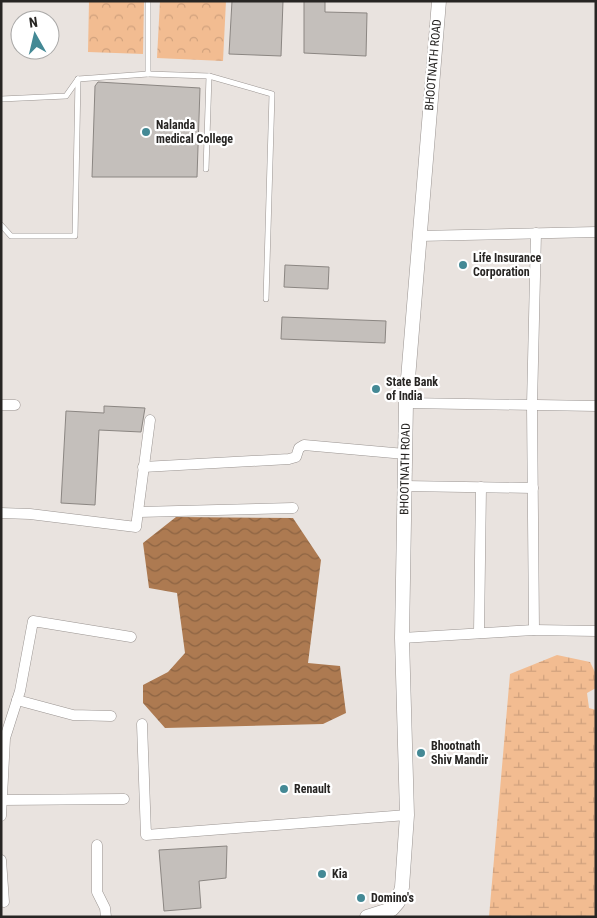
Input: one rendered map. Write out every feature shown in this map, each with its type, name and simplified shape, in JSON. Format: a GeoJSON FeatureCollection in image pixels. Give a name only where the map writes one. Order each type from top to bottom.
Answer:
{"type":"FeatureCollection","features":[{"type":"Feature","properties":{"kind":"street","name":"BHOOTNATH ROAD"},"geometry":{"type":"LineString","coordinates":[[367,917],[392,909],[398,902],[402,887],[407,815],[402,638],[406,403],[439,1]]}},
{"type":"Feature","properties":{"kind":"street"},"geometry":{"type":"LineString","coordinates":[[419,236],[596,232]]}},
{"type":"Feature","properties":{"kind":"street"},"geometry":{"type":"LineString","coordinates":[[534,630],[532,405],[536,233]]}},
{"type":"Feature","properties":{"kind":"street"},"geometry":{"type":"LineString","coordinates":[[406,403],[596,406]]}},
{"type":"Feature","properties":{"kind":"street"},"geometry":{"type":"LineString","coordinates":[[1,405],[15,405]]}},
{"type":"Feature","properties":{"kind":"street"},"geometry":{"type":"LineString","coordinates":[[1,513],[30,514],[136,527],[150,420]]}},
{"type":"Feature","properties":{"kind":"street"},"geometry":{"type":"LineString","coordinates":[[143,467],[289,459],[296,457],[299,448],[304,445],[405,454]]}},
{"type":"Feature","properties":{"kind":"street"},"geometry":{"type":"LineString","coordinates":[[405,486],[533,488]]}},
{"type":"Feature","properties":{"kind":"street"},"geometry":{"type":"LineString","coordinates":[[479,633],[481,487]]}},
{"type":"Feature","properties":{"kind":"street"},"geometry":{"type":"LineString","coordinates":[[139,512],[293,508]]}},
{"type":"Feature","properties":{"kind":"street"},"geometry":{"type":"LineString","coordinates":[[1,816],[5,738],[17,700],[33,621],[131,637]]}},
{"type":"Feature","properties":{"kind":"street"},"geometry":{"type":"LineString","coordinates":[[402,638],[534,630],[596,631]]}},
{"type":"Feature","properties":{"kind":"street"},"geometry":{"type":"LineString","coordinates":[[17,700],[73,715],[111,716]]}},
{"type":"Feature","properties":{"kind":"street"},"geometry":{"type":"LineString","coordinates":[[142,724],[146,835],[407,815]]}},
{"type":"Feature","properties":{"kind":"street"},"geometry":{"type":"LineString","coordinates":[[2,800],[124,800]]}},
{"type":"Feature","properties":{"kind":"street"},"geometry":{"type":"LineString","coordinates":[[97,845],[97,892],[105,908],[106,917]]}},
{"type":"Feature","properties":{"kind":"street"},"geometry":{"type":"LineString","coordinates":[[1,860],[4,902]]}},
{"type":"Feature","properties":{"kind":"lane"},"geometry":{"type":"LineString","coordinates":[[148,1],[148,74]]}},
{"type":"Feature","properties":{"kind":"lane"},"geometry":{"type":"LineString","coordinates":[[78,79],[148,74],[209,76],[272,94],[266,299]]}},
{"type":"Feature","properties":{"kind":"lane"},"geometry":{"type":"LineString","coordinates":[[206,169],[209,76]]}},
{"type":"Feature","properties":{"kind":"lane"},"geometry":{"type":"LineString","coordinates":[[1,99],[66,96],[78,79]]}},
{"type":"Feature","properties":{"kind":"lane"},"geometry":{"type":"LineString","coordinates":[[1,225],[11,236],[75,236],[78,79]]}},
{"type":"Feature","properties":{"kind":"green space"},"geometry":{"type":"Polygon","coordinates":[[[89,1],[144,1],[143,54],[88,52],[89,1]]]}},
{"type":"Feature","properties":{"kind":"green space"},"geometry":{"type":"Polygon","coordinates":[[[160,1],[226,1],[223,61],[157,58],[160,1]]]}},
{"type":"Feature","properties":{"kind":"green space"},"geometry":{"type":"Polygon","coordinates":[[[557,655],[590,662],[596,674],[596,688],[587,693],[589,708],[596,710],[596,917],[489,917],[510,674],[557,655]]]}},
{"type":"Feature","properties":{"kind":"water"},"geometry":{"type":"Polygon","coordinates":[[[176,517],[293,518],[321,560],[308,663],[340,666],[346,713],[323,724],[165,728],[143,703],[143,685],[168,672],[185,653],[177,593],[149,588],[143,543],[176,517]]]}},
{"type":"Feature","properties":{"kind":"building"},"geometry":{"type":"Polygon","coordinates":[[[232,1],[283,1],[281,56],[229,54],[232,1]]]}},
{"type":"Feature","properties":{"kind":"building"},"geometry":{"type":"Polygon","coordinates":[[[304,1],[325,1],[325,12],[367,13],[366,56],[304,53],[304,1]]]}},
{"type":"Feature","properties":{"kind":"building","name":"Nalanda medical College"},"geometry":{"type":"Polygon","coordinates":[[[98,82],[200,88],[197,177],[92,177],[95,86],[98,82]]]}},
{"type":"Feature","properties":{"kind":"building"},"geometry":{"type":"Polygon","coordinates":[[[285,265],[329,267],[328,289],[284,287],[285,265]]]}},
{"type":"Feature","properties":{"kind":"building"},"geometry":{"type":"Polygon","coordinates":[[[282,317],[386,321],[385,343],[281,339],[282,317]]]}},
{"type":"Feature","properties":{"kind":"building"},"geometry":{"type":"Polygon","coordinates":[[[104,406],[145,408],[141,432],[99,430],[95,505],[61,503],[66,411],[104,413],[104,406]]]}},
{"type":"Feature","properties":{"kind":"building"},"geometry":{"type":"Polygon","coordinates":[[[227,846],[226,878],[199,881],[201,908],[164,911],[159,850],[227,846]]]}},
{"type":"Feature","properties":{"kind":"place","name":"Nalanda medical College"},"geometry":{"type":"Point","coordinates":[146,132]}},
{"type":"Feature","properties":{"kind":"place","name":"Life Insurance Corporation"},"geometry":{"type":"Point","coordinates":[463,265]}},
{"type":"Feature","properties":{"kind":"place","name":"State Bank of India"},"geometry":{"type":"Point","coordinates":[376,389]}},
{"type":"Feature","properties":{"kind":"place","name":"Bhootnath Shiv Mandir"},"geometry":{"type":"Point","coordinates":[421,753]}},
{"type":"Feature","properties":{"kind":"place","name":"Renault"},"geometry":{"type":"Point","coordinates":[284,789]}},
{"type":"Feature","properties":{"kind":"place","name":"Kia"},"geometry":{"type":"Point","coordinates":[322,874]}},
{"type":"Feature","properties":{"kind":"place","name":"Domino's"},"geometry":{"type":"Point","coordinates":[361,898]}}]}
